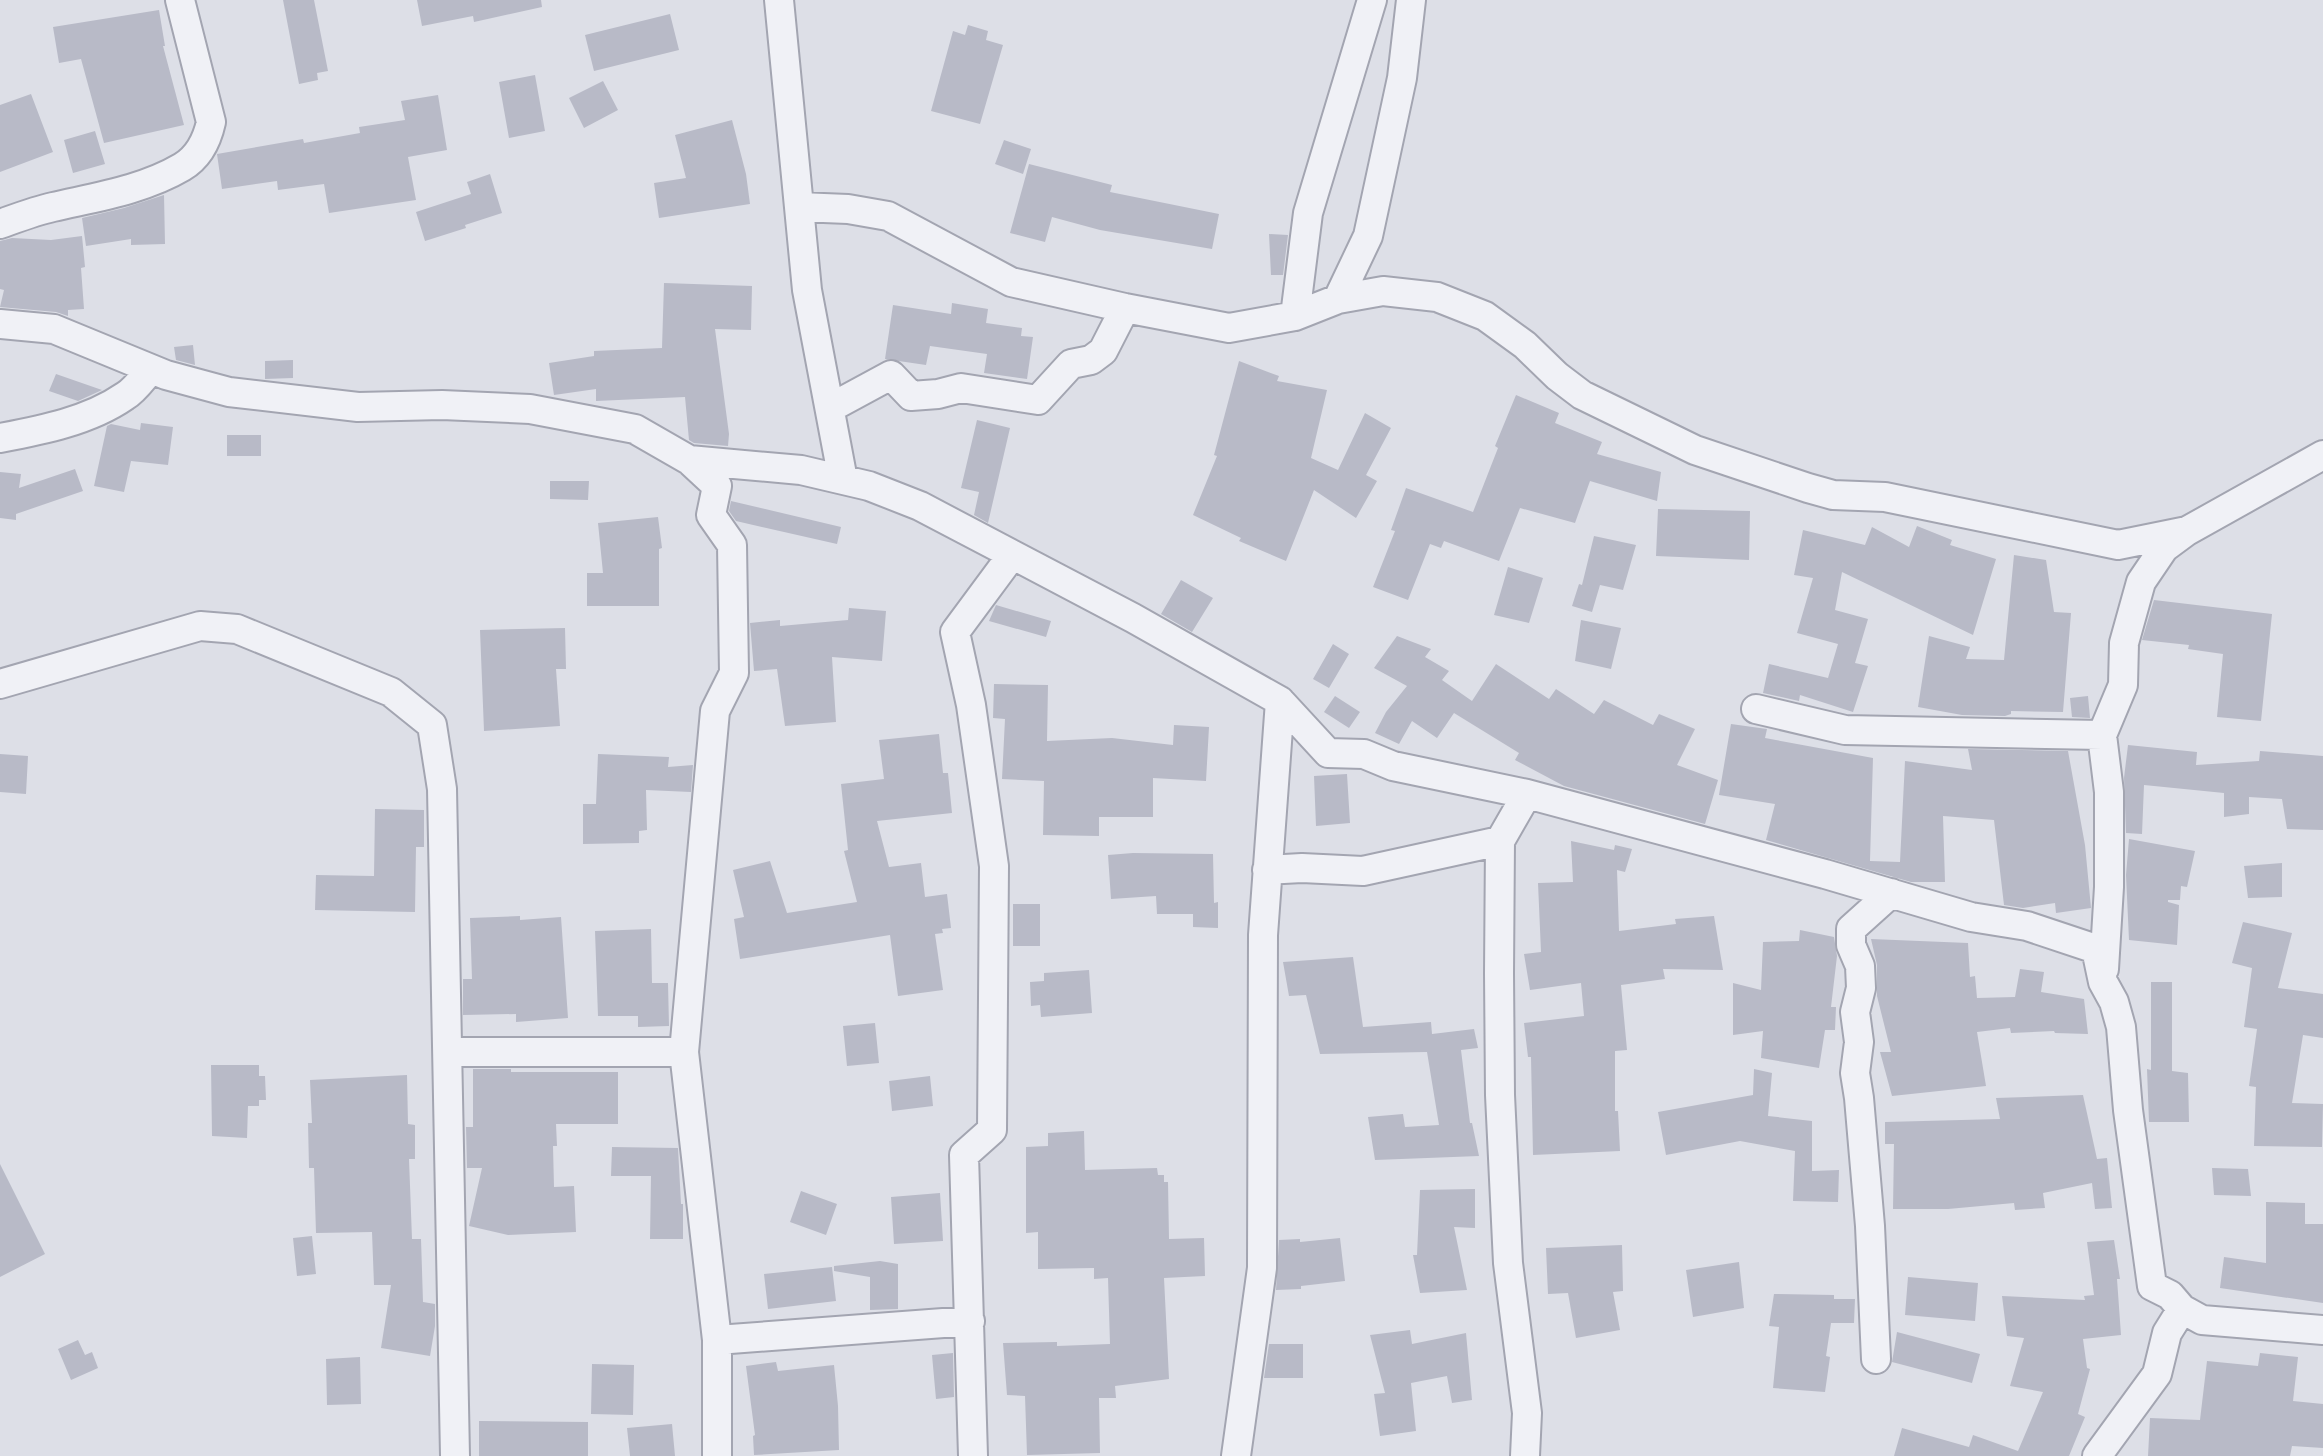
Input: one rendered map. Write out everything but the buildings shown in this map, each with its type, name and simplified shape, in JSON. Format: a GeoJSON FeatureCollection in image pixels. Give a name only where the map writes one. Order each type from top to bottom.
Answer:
{"type":"FeatureCollection","features":[{"type":"Feature","properties":{"kind":"street"},"geometry":{"type":"LineString","coordinates":[[0,224],[147,182],[184,166],[207,140],[211,122],[180,0]]}},
{"type":"Feature","properties":{"kind":"street"},"geometry":{"type":"LineString","coordinates":[[779,0],[807,290],[843,480]]}},
{"type":"Feature","properties":{"kind":"street"},"geometry":{"type":"LineString","coordinates":[[1295,316],[1308,213],[1372,0]]}},
{"type":"Feature","properties":{"kind":"street"},"geometry":{"type":"LineString","coordinates":[[1338,299],[1368,236],[1402,78],[1411,0]]}},
{"type":"Feature","properties":{"kind":"street"},"geometry":{"type":"LineString","coordinates":[[799,207],[848,209],[888,216],[1011,282],[1229,328],[1295,316],[1338,299],[1383,291],[1437,297],[1485,316],[1525,345],[1582,395],[1695,450],[1808,488],[1833,495],[1885,497],[2118,545],[2187,531]]}},
{"type":"Feature","properties":{"kind":"street"},"geometry":{"type":"LineString","coordinates":[[830,408],[891,375],[911,396],[961,388],[1038,400],[1071,364],[1091,360],[1103,351],[1125,308]]}},
{"type":"Feature","properties":{"kind":"street"},"geometry":{"type":"LineString","coordinates":[[0,324],[54,329],[151,369],[229,392],[358,407],[442,405],[515,408],[635,429],[689,460],[717,486],[711,515],[732,545],[734,673],[715,711],[684,1052],[717,1340],[717,1456]]}},
{"type":"Feature","properties":{"kind":"street"},"geometry":{"type":"LineString","coordinates":[[0,438],[46,429],[99,411],[127,395],[151,369]]}},
{"type":"Feature","properties":{"kind":"street"},"geometry":{"type":"LineString","coordinates":[[2103,982],[2109,872],[2109,792],[2102,735],[2123,685],[2124,643],[2141,582],[2164,548],[2187,531],[2323,455]]}},
{"type":"Feature","properties":{"kind":"street"},"geometry":{"type":"LineString","coordinates":[[689,460],[801,470],[869,486],[920,506],[1133,618],[1280,701],[1328,753],[1364,754],[1393,766],[1527,794],[1971,917],[2027,926],[2096,949],[2103,982],[2114,1002],[2121,1027],[2128,1110],[2152,1286],[2170,1295],[2182,1309],[2202,1320],[2323,1330]]}},
{"type":"Feature","properties":{"kind":"street"},"geometry":{"type":"LineString","coordinates":[[2118,545],[2141,582]]}},
{"type":"Feature","properties":{"kind":"street"},"geometry":{"type":"LineString","coordinates":[[973,1456],[964,1155],[992,1130],[994,866],[971,705],[955,632],[1012,555]]}},
{"type":"Feature","properties":{"kind":"street"},"geometry":{"type":"LineString","coordinates":[[0,684],[200,626],[237,629],[391,692],[432,725],[442,789],[455,1456]]}},
{"type":"Feature","properties":{"kind":"street"},"geometry":{"type":"LineString","coordinates":[[1236,1456],[1262,1268],[1263,935],[1280,701]]}},
{"type":"Feature","properties":{"kind":"street"},"geometry":{"type":"LineString","coordinates":[[1756,709],[1845,730],[2102,735]]}},
{"type":"Feature","properties":{"kind":"street"},"geometry":{"type":"LineString","coordinates":[[1525,1456],[1527,1413],[1508,1263],[1500,1095],[1500,841],[1527,794]]}},
{"type":"Feature","properties":{"kind":"street"},"geometry":{"type":"LineString","coordinates":[[1267,870],[1363,871],[1500,841]]}},
{"type":"Feature","properties":{"kind":"street"},"geometry":{"type":"LineString","coordinates":[[1876,1359],[1870,1226],[1855,1073],[1859,1042],[1855,1012],[1861,988],[1860,966],[1851,945],[1851,929],[1891,893]]}},
{"type":"Feature","properties":{"kind":"street"},"geometry":{"type":"LineString","coordinates":[[448,1052],[684,1052]]}},
{"type":"Feature","properties":{"kind":"street"},"geometry":{"type":"LineString","coordinates":[[2097,1456],[2157,1374],[2167,1333],[2182,1309]]}},
{"type":"Feature","properties":{"kind":"street"},"geometry":{"type":"LineString","coordinates":[[717,1340],[970,1321]]}}]}
